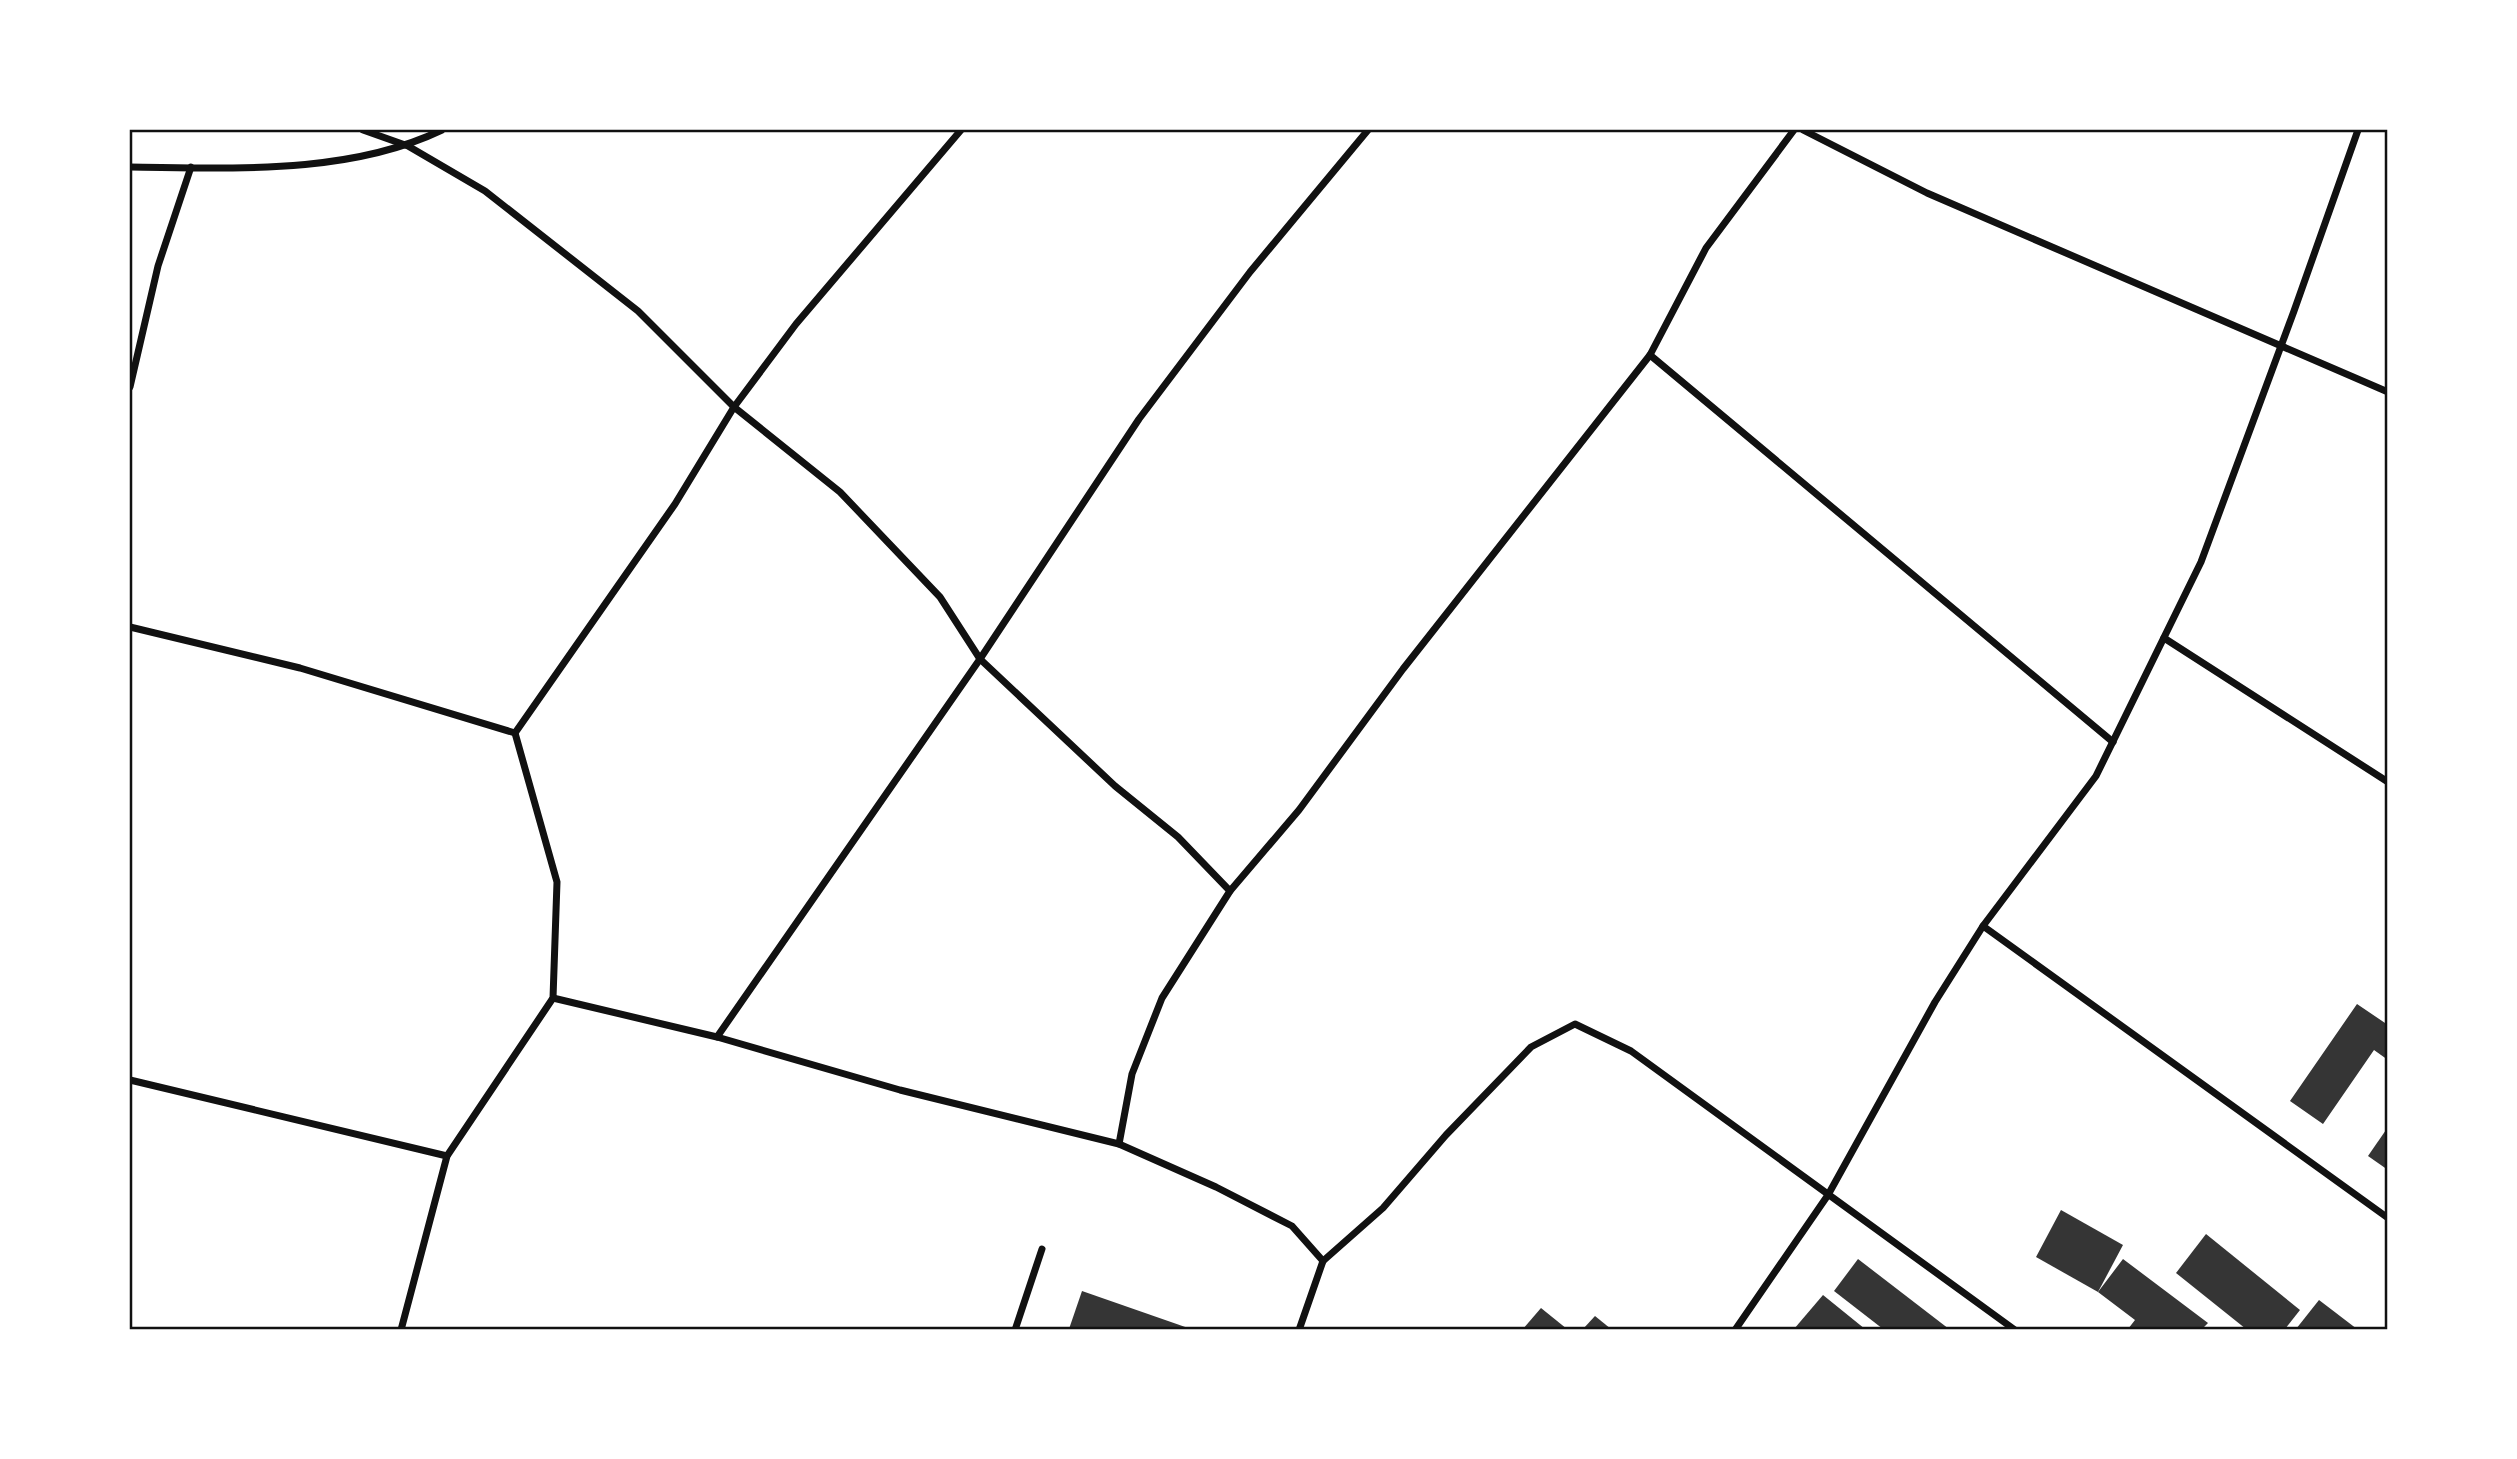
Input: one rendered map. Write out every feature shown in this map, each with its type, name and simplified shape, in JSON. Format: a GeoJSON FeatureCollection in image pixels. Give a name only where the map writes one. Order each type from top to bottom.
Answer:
{"type":"FeatureCollection","features":[{"type":"Feature","properties":{"kind":"street"},"geometry":{"type":"LineString","coordinates":[[363,130],[408,146],[485,191],[638,311],[734,407],[840,492],[940,597],[981,659],[1115,786],[1178,837],[1230,891]]}},
{"type":"Feature","properties":{"kind":"street"},"geometry":{"type":"LineString","coordinates":[[130,167],[311,163],[408,146],[442,130]]}},
{"type":"Feature","properties":{"kind":"street"},"geometry":{"type":"LineString","coordinates":[[515,733],[675,504],[734,407],[796,324],[961,130]]}},
{"type":"Feature","properties":{"kind":"street"},"geometry":{"type":"LineString","coordinates":[[717,1037],[981,659],[1139,419],[1250,272],[1368,130]]}},
{"type":"Feature","properties":{"kind":"street"},"geometry":{"type":"LineString","coordinates":[[1119,1144],[1132,1074],[1162,998],[1230,891],[1299,810],[1403,669],[1650,355],[1706,248],[1794,130]]}},
{"type":"Feature","properties":{"kind":"street"},"geometry":{"type":"LineString","coordinates":[[1803,130],[1927,194],[2388,392]]}},
{"type":"Feature","properties":{"kind":"street"},"geometry":{"type":"LineString","coordinates":[[1735,1329],[1828,1195],[1936,1002],[1983,926],[2096,776],[2201,562],[2358,130]]}},
{"type":"Feature","properties":{"kind":"street"},"geometry":{"type":"LineString","coordinates":[[130,387],[158,266],[191,167]]}},
{"type":"Feature","properties":{"kind":"street"},"geometry":{"type":"LineString","coordinates":[[1650,355],[2113,742]]}},
{"type":"Feature","properties":{"kind":"street"},"geometry":{"type":"LineString","coordinates":[[130,626],[300,668],[515,733]]}},
{"type":"Feature","properties":{"kind":"street"},"geometry":{"type":"LineString","coordinates":[[2164,638],[2388,782]]}},
{"type":"Feature","properties":{"kind":"street"},"geometry":{"type":"LineString","coordinates":[[401,1329],[447,1156],[553,998],[557,882],[515,733]]}},
{"type":"Feature","properties":{"kind":"street"},"geometry":{"type":"LineString","coordinates":[[1983,926],[2388,1217]]}},
{"type":"Feature","properties":{"kind":"street"},"geometry":{"type":"LineString","coordinates":[[553,998],[717,1037],[900,1090],[1119,1144],[1216,1187],[1292,1226],[1323,1261]]}},
{"type":"Feature","properties":{"kind":"street"},"geometry":{"type":"LineString","coordinates":[[1299,1329],[1323,1261],[1383,1208],[1446,1135],[1531,1047],[1575,1024],[1631,1051],[2015,1329]]}},
{"type":"Feature","properties":{"kind":"street"},"geometry":{"type":"LineString","coordinates":[[130,1080],[447,1156]]}},
{"type":"Feature","properties":{"kind":"street"},"geometry":{"type":"LineString","coordinates":[[1015,1329],[1042,1249]]}},
{"type":"Feature","properties":{"kind":"building"},"geometry":{"type":"Polygon","coordinates":[[[2357,1004],[2388,1025],[2388,1060],[2374,1050],[2323,1124],[2290,1101],[2357,1004]]]}},
{"type":"Feature","properties":{"kind":"building"},"geometry":{"type":"Polygon","coordinates":[[[2388,1127],[2388,1170],[2368,1156],[2388,1127]]]}},
{"type":"Feature","properties":{"kind":"building"},"geometry":{"type":"Polygon","coordinates":[[[2061,1210],[2123,1245],[2098,1292],[2036,1257],[2061,1210]]]}},
{"type":"Feature","properties":{"kind":"building"},"geometry":{"type":"Polygon","coordinates":[[[2206,1234],[2300,1310],[2285,1329],[2246,1329],[2176,1273],[2206,1234]]]}},
{"type":"Feature","properties":{"kind":"building"},"geometry":{"type":"Polygon","coordinates":[[[1858,1259],[1949,1329],[1883,1329],[1834,1291],[1858,1259]]]}},
{"type":"Feature","properties":{"kind":"building"},"geometry":{"type":"Polygon","coordinates":[[[2123,1259],[2208,1323],[2202,1329],[2128,1329],[2135,1320],[2098,1292],[2123,1259]]]}},
{"type":"Feature","properties":{"kind":"building"},"geometry":{"type":"Polygon","coordinates":[[[1082,1291],[1191,1329],[1069,1329],[1082,1291]]]}},
{"type":"Feature","properties":{"kind":"building"},"geometry":{"type":"Polygon","coordinates":[[[1823,1295],[1865,1329],[1794,1329],[1823,1295]]]}},
{"type":"Feature","properties":{"kind":"building"},"geometry":{"type":"Polygon","coordinates":[[[2319,1300],[2357,1329],[2296,1329],[2319,1300]]]}},
{"type":"Feature","properties":{"kind":"building"},"geometry":{"type":"Polygon","coordinates":[[[1541,1308],[1567,1329],[1523,1329],[1541,1308]]]}},
{"type":"Feature","properties":{"kind":"building"},"geometry":{"type":"Polygon","coordinates":[[[1595,1316],[1611,1329],[1583,1329],[1595,1316]]]}}]}
